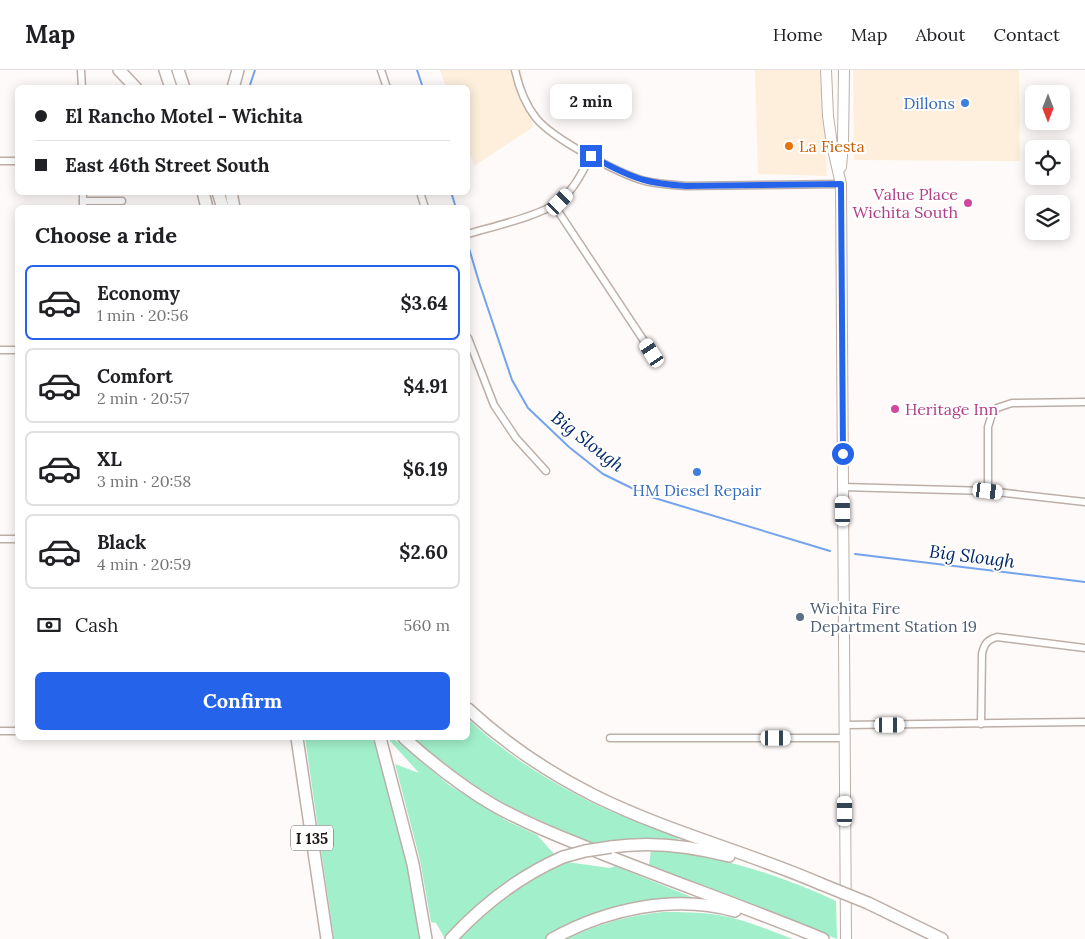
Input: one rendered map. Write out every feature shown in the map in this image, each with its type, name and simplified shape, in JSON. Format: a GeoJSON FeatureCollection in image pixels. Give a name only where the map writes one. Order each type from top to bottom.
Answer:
{"type":"FeatureCollection","features":[{"type":"Feature","properties":{"kind":"highway"},"geometry":{"type":"LineString","coordinates":[[119,70],[133,85]]}},
{"type":"Feature","properties":{"kind":"highway"},"geometry":{"type":"LineString","coordinates":[[165,70],[170,85]]}},
{"type":"Feature","properties":{"kind":"highway"},"geometry":{"type":"LineString","coordinates":[[178,70],[183,85]]}},
{"type":"Feature","properties":{"kind":"highway"},"geometry":{"type":"LineString","coordinates":[[235,85],[238,70]]}},
{"type":"Feature","properties":{"kind":"highway"},"geometry":{"type":"LineString","coordinates":[[470,711],[494,733],[523,754],[597,797],[680,831],[794,872],[868,903],[942,939]]}},
{"type":"Feature","properties":{"kind":"highway","name":"I 135"},"geometry":{"type":"LineString","coordinates":[[298,740],[327,939]]}},
{"type":"Feature","properties":{"kind":"highway"},"geometry":{"type":"LineString","coordinates":[[381,740],[413,864],[426,939]]}},
{"type":"Feature","properties":{"kind":"highway"},"geometry":{"type":"LineString","coordinates":[[406,740],[432,763],[462,784],[494,805],[533,826],[822,939]]}},
{"type":"Feature","properties":{"kind":"highway"},"geometry":{"type":"LineString","coordinates":[[451,939],[472,917],[516,882],[541,867],[562,857],[611,846],[648,844],[708,850],[794,872]]}},
{"type":"Feature","properties":{"kind":"highway"},"geometry":{"type":"LineString","coordinates":[[552,939],[596,918],[655,906],[684,904],[709,905],[732,910],[822,939]]}},
{"type":"Feature","properties":{"kind":"main road"},"geometry":{"type":"LineString","coordinates":[[826,70],[828,116],[840,180]]}},
{"type":"Feature","properties":{"kind":"main road"},"geometry":{"type":"LineString","coordinates":[[844,70],[843,144],[840,180],[843,362],[842,487],[846,939]]}},
{"type":"Feature","properties":{"kind":"street"},"geometry":{"type":"LineString","coordinates":[[82,70],[82,85]]}},
{"type":"Feature","properties":{"kind":"street"},"geometry":{"type":"LineString","coordinates":[[381,70],[386,85]]}},
{"type":"Feature","properties":{"kind":"street"},"geometry":{"type":"LineString","coordinates":[[516,70],[519,87],[525,101],[536,118],[549,131],[591,156],[643,180],[686,186],[840,180]]}},
{"type":"Feature","properties":{"kind":"street"},"geometry":{"type":"LineString","coordinates":[[470,233],[544,211],[560,202],[571,190],[591,156]]}},
{"type":"Feature","properties":{"kind":"street"},"geometry":{"type":"LineString","coordinates":[[0,161],[15,161]]}},
{"type":"Feature","properties":{"kind":"street"},"geometry":{"type":"LineString","coordinates":[[83,204],[122,200]]}},
{"type":"Feature","properties":{"kind":"street"},"geometry":{"type":"LineString","coordinates":[[554,205],[652,353]]}},
{"type":"Feature","properties":{"kind":"street"},"geometry":{"type":"LineString","coordinates":[[470,343],[494,405],[516,438],[546,470]]}},
{"type":"Feature","properties":{"kind":"street"},"geometry":{"type":"LineString","coordinates":[[0,350],[15,350]]}},
{"type":"Feature","properties":{"kind":"street"},"geometry":{"type":"LineString","coordinates":[[988,491],[988,427],[992,414],[997,408],[1012,403],[1085,402]]}},
{"type":"Feature","properties":{"kind":"street"},"geometry":{"type":"LineString","coordinates":[[842,487],[988,491],[1085,502]]}},
{"type":"Feature","properties":{"kind":"street"},"geometry":{"type":"LineString","coordinates":[[0,539],[15,539]]}},
{"type":"Feature","properties":{"kind":"street"},"geometry":{"type":"LineString","coordinates":[[982,724],[983,646],[990,639],[997,637],[1085,648]]}},
{"type":"Feature","properties":{"kind":"street"},"geometry":{"type":"LineString","coordinates":[[845,725],[1085,722]]}},
{"type":"Feature","properties":{"kind":"street"},"geometry":{"type":"LineString","coordinates":[[0,731],[15,731]]}},
{"type":"Feature","properties":{"kind":"street"},"geometry":{"type":"LineString","coordinates":[[610,738],[845,738]]}},
{"type":"Feature","properties":{"kind":"shaded area"},"geometry":{"type":"Polygon","coordinates":[[[440,70],[521,70],[533,127],[474,166],[470,153],[470,85],[445,85],[440,70]]]}},
{"type":"Feature","properties":{"kind":"shaded area"},"geometry":{"type":"Polygon","coordinates":[[[755,70],[821,70],[827,176],[758,174],[755,70]]]}},
{"type":"Feature","properties":{"kind":"shaded area"},"geometry":{"type":"Polygon","coordinates":[[[853,70],[1019,70],[1020,161],[854,160],[853,70]]]}},
{"type":"Feature","properties":{"kind":"green space"},"geometry":{"type":"Polygon","coordinates":[[[470,721],[517,759],[553,782],[610,811],[678,838],[677,841],[612,841],[592,844],[506,805],[461,777],[415,740],[470,740],[470,721]]]}},
{"type":"Feature","properties":{"kind":"green space"},"geometry":{"type":"Polygon","coordinates":[[[305,740],[372,740],[406,853],[420,939],[334,939],[305,740]]]}},
{"type":"Feature","properties":{"kind":"green space"},"geometry":{"type":"Polygon","coordinates":[[[395,740],[449,785],[507,821],[537,835],[555,855],[509,880],[481,902],[445,939],[436,923],[431,922],[420,860],[395,764],[419,773],[390,741],[395,740]]]}},
{"type":"Feature","properties":{"kind":"green space"},"geometry":{"type":"Polygon","coordinates":[[[651,850],[699,856],[746,867],[792,882],[836,901],[837,939],[649,865],[651,850]]]}},
{"type":"Feature","properties":{"kind":"green space"},"geometry":{"type":"Polygon","coordinates":[[[567,862],[610,868],[615,866],[704,902],[668,901],[547,939],[459,939],[482,916],[508,895],[537,877],[567,862]]]}},
{"type":"Feature","properties":{"kind":"green space"},"geometry":{"type":"Polygon","coordinates":[[[663,912],[711,914],[728,917],[793,939],[566,939],[614,921],[638,915],[663,912]]]}},
{"type":"Feature","properties":{"kind":"waterway"},"geometry":{"type":"LineString","coordinates":[[250,85],[255,70]]}},
{"type":"Feature","properties":{"kind":"waterway","name":"Big Slough"},"geometry":{"type":"LineString","coordinates":[[417,70],[422,85]]}},
{"type":"Feature","properties":{"kind":"waterway","name":"Big Slough"},"geometry":{"type":"LineString","coordinates":[[452,195],[455,205]]}},
{"type":"Feature","properties":{"kind":"waterway","name":"Big Slough"},"geometry":{"type":"LineString","coordinates":[[470,252],[512,380],[528,408],[569,447],[603,474],[648,496],[830,551]]}},
{"type":"Feature","properties":{"kind":"waterway","name":"Big Slough"},"geometry":{"type":"LineString","coordinates":[[855,554],[1085,582]]}},
{"type":"Feature","properties":{"kind":"place","name":"Dillons"},"geometry":{"type":"Point","coordinates":[965,103]}},
{"type":"Feature","properties":{"kind":"place","name":"La Fiesta"},"geometry":{"type":"Point","coordinates":[789,146]}},
{"type":"Feature","properties":{"kind":"place","name":"Value Place Wichita South"},"geometry":{"type":"Point","coordinates":[968,203]}},
{"type":"Feature","properties":{"kind":"place","name":"Heritage Inn"},"geometry":{"type":"Point","coordinates":[895,409]}},
{"type":"Feature","properties":{"kind":"place","name":"HM Diesel Repair"},"geometry":{"type":"Point","coordinates":[697,472]}},
{"type":"Feature","properties":{"kind":"place","name":"Wichita Fire Department Station 19"},"geometry":{"type":"Point","coordinates":[800,617]}},
{"type":"Feature","properties":{"kind":"route"},"geometry":{"type":"LineString","coordinates":[[591,156],[643,180],[663,184],[686,186],[841,184],[843,454]]}}]}
